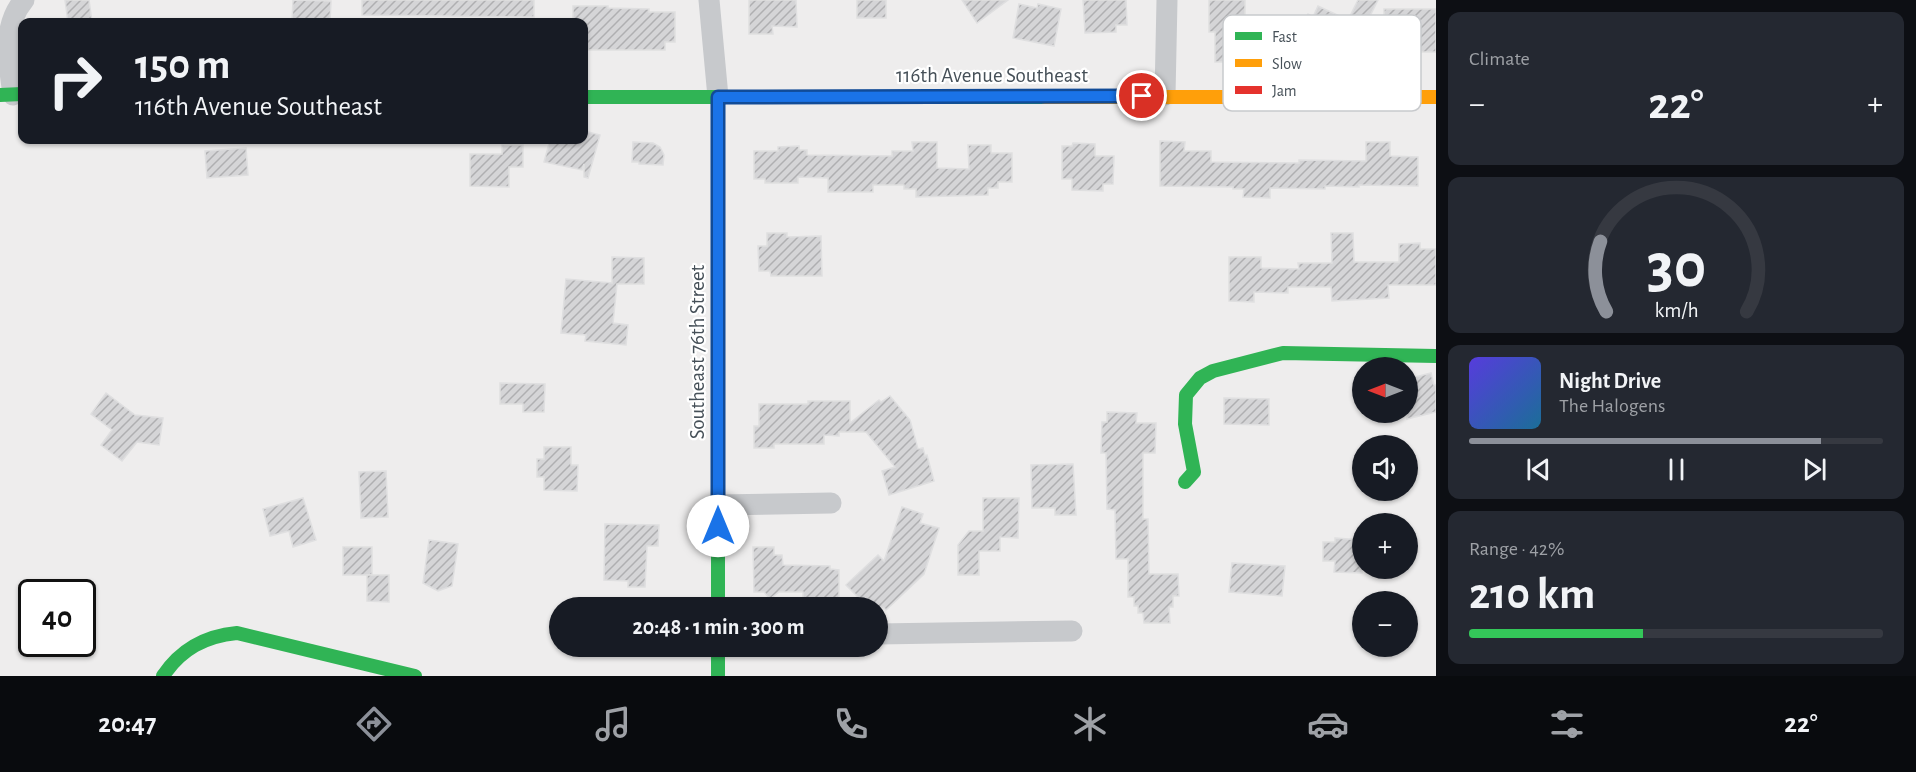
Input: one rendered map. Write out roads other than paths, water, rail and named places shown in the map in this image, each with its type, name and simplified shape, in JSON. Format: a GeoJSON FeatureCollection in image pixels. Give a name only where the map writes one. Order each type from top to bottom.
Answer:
{"type":"FeatureCollection","features":[{"type":"Feature","properties":{"kind":"street"},"geometry":{"type":"LineString","coordinates":[[12,94],[7,40],[18,7],[24,0]]}},
{"type":"Feature","properties":{"kind":"street"},"geometry":{"type":"LineString","coordinates":[[710,0],[718,97]]}},
{"type":"Feature","properties":{"kind":"street"},"geometry":{"type":"LineString","coordinates":[[1165,95],[1167,0]]}},
{"type":"Feature","properties":{"kind":"street","name":"116th Avenue Southeast"},"geometry":{"type":"LineString","coordinates":[[588,97],[1223,95]]}},
{"type":"Feature","properties":{"kind":"street","name":"Southeast 76th Street"},"geometry":{"type":"LineString","coordinates":[[718,97],[718,597]]}},
{"type":"Feature","properties":{"kind":"street","name":"116th Avenue Southeast"},"geometry":{"type":"LineString","coordinates":[[1421,97],[1436,97]]}},
{"type":"Feature","properties":{"kind":"street"},"geometry":{"type":"LineString","coordinates":[[1185,482],[1194,472],[1185,424],[1186,394],[1200,378],[1213,371],[1283,353],[1436,356]]}},
{"type":"Feature","properties":{"kind":"street"},"geometry":{"type":"LineString","coordinates":[[718,505],[831,503]]}},
{"type":"Feature","properties":{"kind":"street"},"geometry":{"type":"LineString","coordinates":[[888,634],[1072,632]]}},
{"type":"Feature","properties":{"kind":"street"},"geometry":{"type":"LineString","coordinates":[[163,676],[177,658],[190,647],[207,637],[222,633],[237,633],[415,676]]}},
{"type":"Feature","properties":{"kind":"street"},"geometry":{"type":"LineString","coordinates":[[718,657],[718,676]]}}]}
